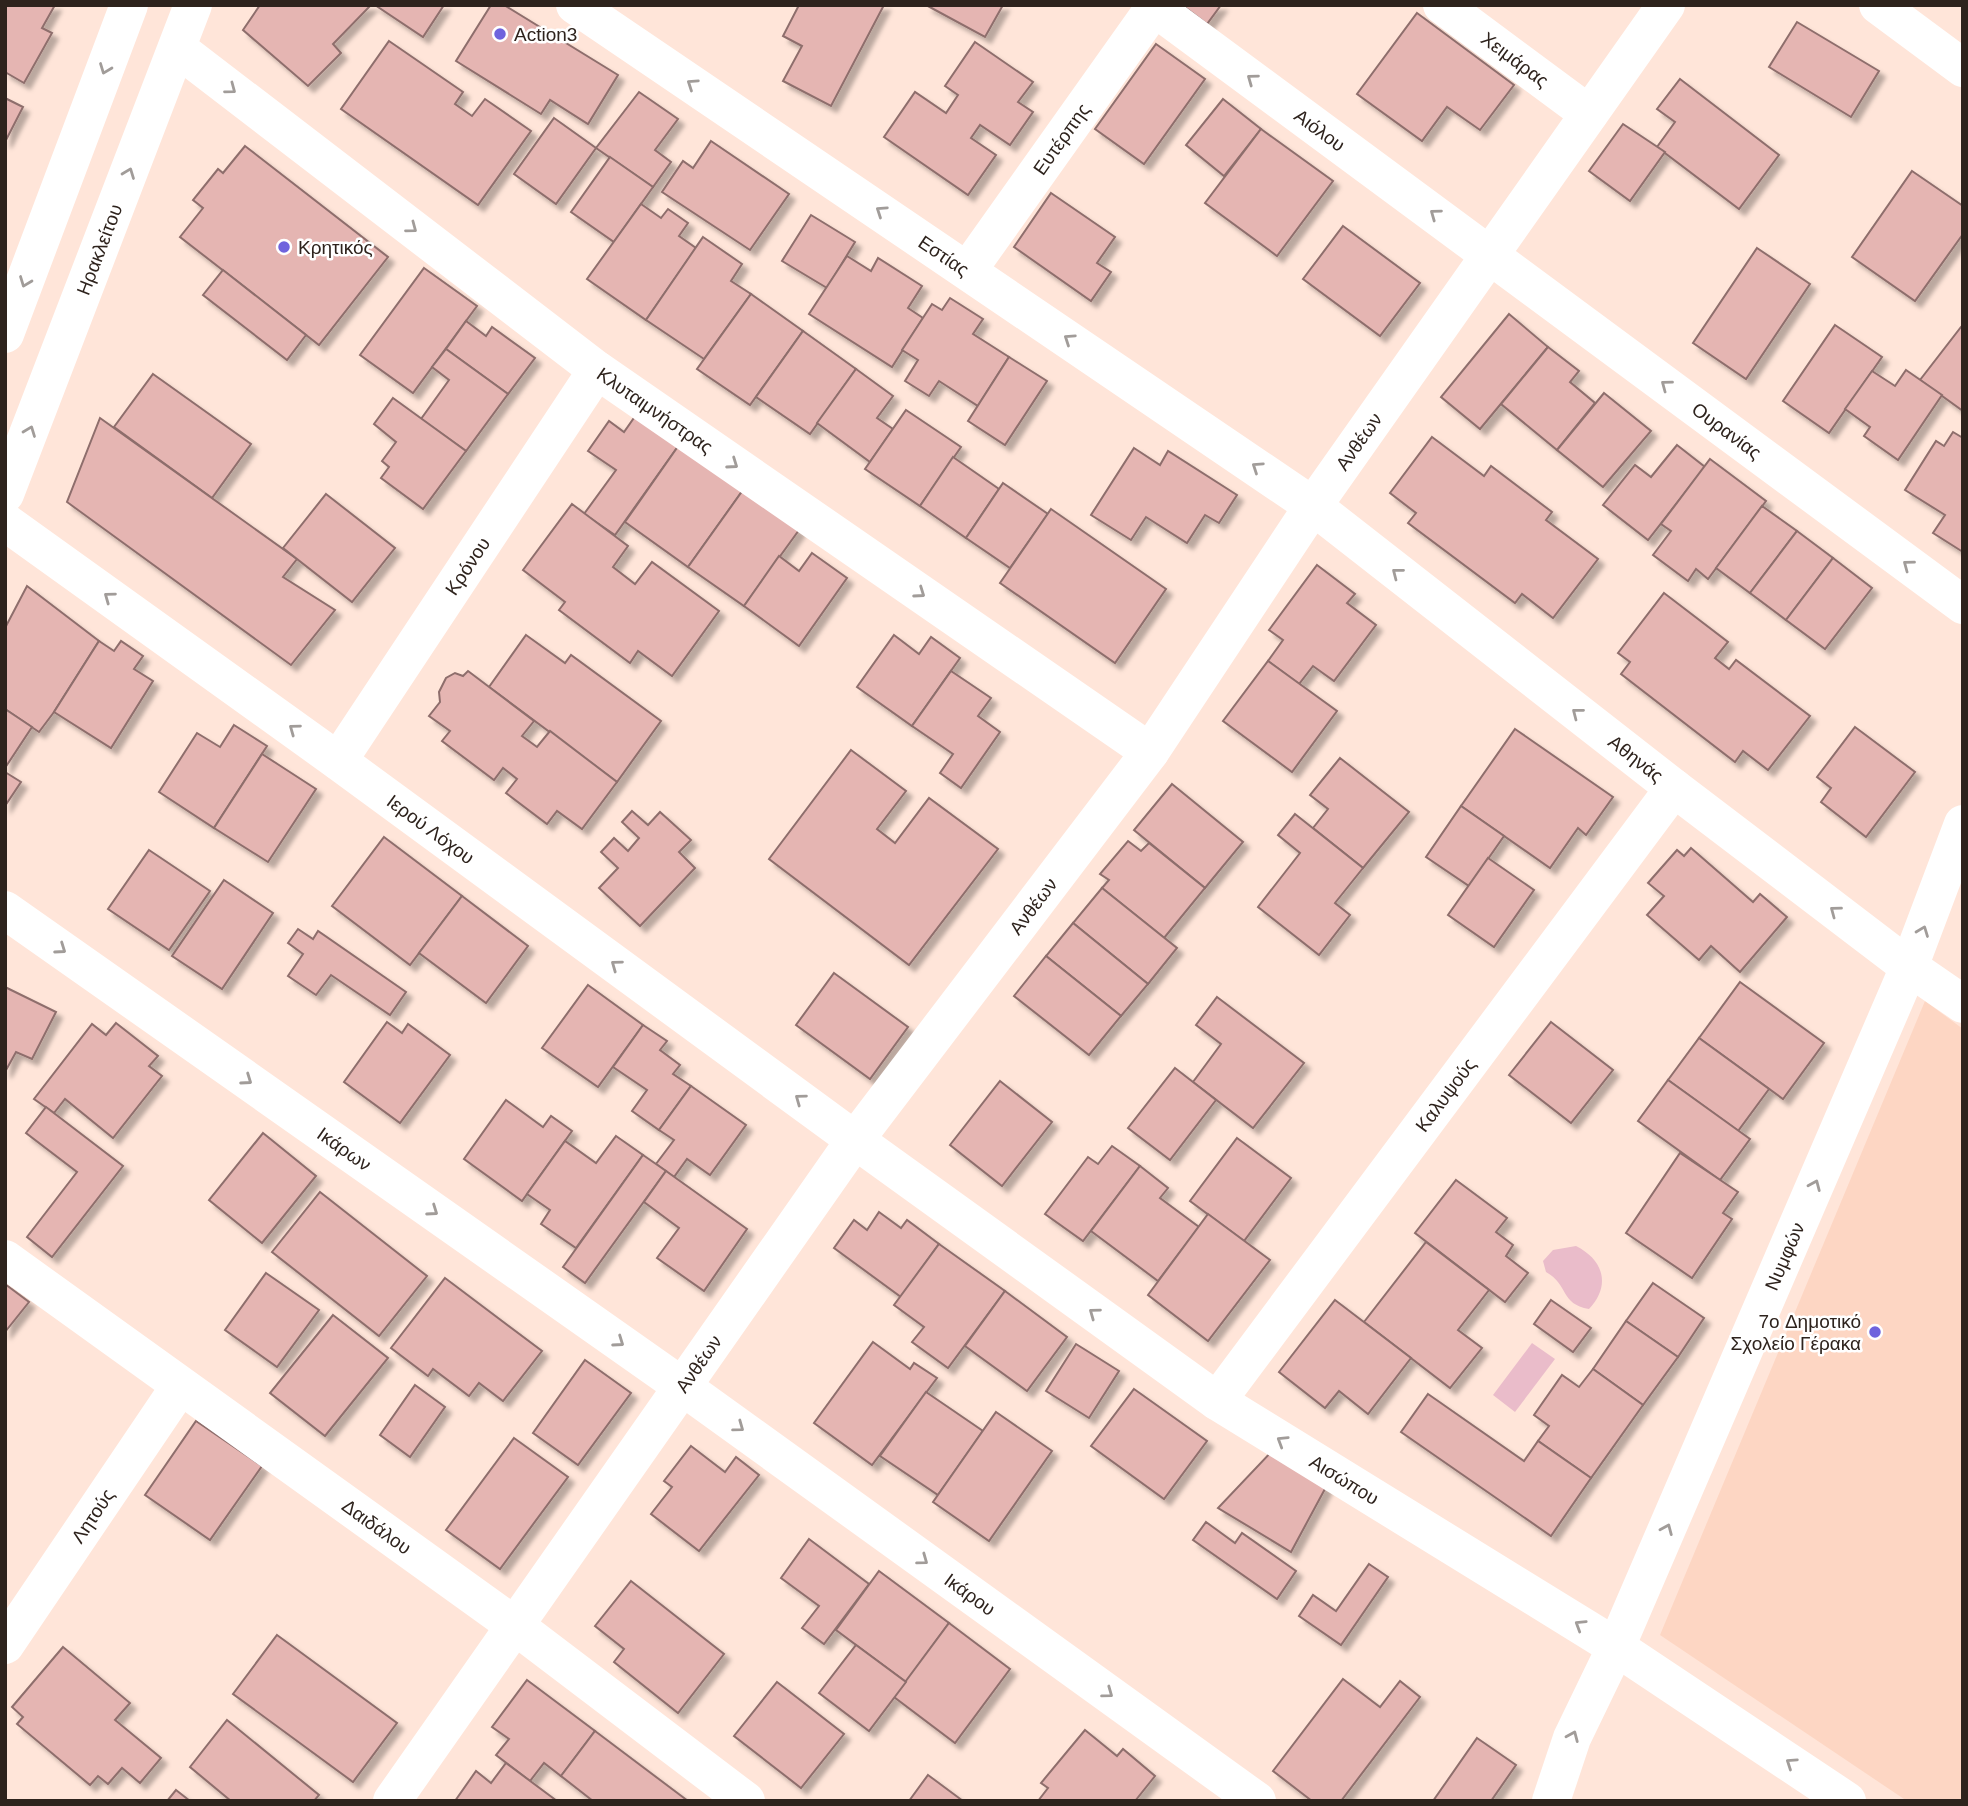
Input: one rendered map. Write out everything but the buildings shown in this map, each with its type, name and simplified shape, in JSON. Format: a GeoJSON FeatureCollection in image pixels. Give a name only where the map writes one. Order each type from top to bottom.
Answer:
{"type":"FeatureCollection","features":[{"type":"Feature","properties":{"kind":"street"},"geometry":{"type":"LineString","coordinates":[[6,329],[129,5]]}},
{"type":"Feature","properties":{"kind":"street","name":"Ηρακλείτου"},"geometry":{"type":"LineString","coordinates":[[5,494],[193,5]]}},
{"type":"Feature","properties":{"kind":"street","name":"Εστίας"},"geometry":{"type":"LineString","coordinates":[[575,5],[1313,506]]}},
{"type":"Feature","properties":{"kind":"street","name":"Χειμάρας"},"geometry":{"type":"LineString","coordinates":[[1441,5],[1589,114]]}},
{"type":"Feature","properties":{"kind":"street","name":"Ανθέων"},"geometry":{"type":"LineString","coordinates":[[392,1801],[855,1140],[1150,752],[1313,506],[1666,5]]}},
{"type":"Feature","properties":{"kind":"street"},"geometry":{"type":"LineString","coordinates":[[1878,5],[1963,68]]}},
{"type":"Feature","properties":{"kind":"street","name":"Ευτέρπης"},"geometry":{"type":"LineString","coordinates":[[968,270],[1153,6]]}},
{"type":"Feature","properties":{"kind":"street","name":"Αιόλου"},"geometry":{"type":"LineString","coordinates":[[1153,6],[1490,254]]}},
{"type":"Feature","properties":{"kind":"street","name":"Κλυταιμνήστρας"},"geometry":{"type":"LineString","coordinates":[[177,48],[597,370],[1150,752]]}},
{"type":"Feature","properties":{"kind":"street","name":"Ουρανίας"},"geometry":{"type":"LineString","coordinates":[[1490,254],[1963,606]]}},
{"type":"Feature","properties":{"kind":"street","name":"Κρόνου"},"geometry":{"type":"LineString","coordinates":[[338,761],[597,370]]}},
{"type":"Feature","properties":{"kind":"street","name":"Αθηνάς"},"geometry":{"type":"LineString","coordinates":[[1313,506],[1674,788],[1909,967],[1963,1004]]}},
{"type":"Feature","properties":{"kind":"street","name":"Ιερού Λόχου"},"geometry":{"type":"LineString","coordinates":[[5,522],[338,761],[855,1140]]}},
{"type":"Feature","properties":{"kind":"street","name":"Καλυψούς"},"geometry":{"type":"LineString","coordinates":[[1217,1401],[1674,788]]}},
{"type":"Feature","properties":{"kind":"street","name":"Νυμφών"},"geometry":{"type":"LineString","coordinates":[[1551,1801],[1572,1738],[1616,1647],[1909,967],[1963,824]]}},
{"type":"Feature","properties":{"kind":"street","name":"Ικάρων"},"geometry":{"type":"LineString","coordinates":[[5,910],[683,1387]]}},
{"type":"Feature","properties":{"kind":"street","name":"Αισώπου"},"geometry":{"type":"LineString","coordinates":[[855,1140],[1217,1401],[1616,1647],[1847,1801]]}},
{"type":"Feature","properties":{"kind":"street","name":"Δαιδάλου"},"geometry":{"type":"LineString","coordinates":[[5,1259],[514,1625],[746,1801]]}},
{"type":"Feature","properties":{"kind":"street","name":"Λητούς"},"geometry":{"type":"LineString","coordinates":[[5,1645],[180,1386]]}},
{"type":"Feature","properties":{"kind":"street","name":"Ικάρου"},"geometry":{"type":"LineString","coordinates":[[683,1387],[1257,1801]]}},
{"type":"Feature","properties":{"kind":"shaded area","name":"7o Δημοτικό Σχολείο Γέρακα"},"geometry":{"type":"Polygon","coordinates":[[[1925,1001],[1963,1029],[1963,1801],[1907,1801],[1660,1635],[1925,1001]]]}},
{"type":"Feature","properties":{"kind":"shaded area"},"geometry":{"type":"Polygon","coordinates":[[[1576,1246],[1593,1259],[1601,1274],[1600,1291],[1589,1309],[1580,1307],[1569,1299],[1546,1272],[1543,1261],[1553,1250],[1576,1246]]]}},
{"type":"Feature","properties":{"kind":"shaded area"},"geometry":{"type":"Polygon","coordinates":[[[1532,1343],[1555,1359],[1515,1412],[1493,1395],[1532,1343]]]}},
{"type":"Feature","properties":{"kind":"place","name":"Action3"},"geometry":{"type":"Point","coordinates":[500,34]}},
{"type":"Feature","properties":{"kind":"place","name":"Κρητικός"},"geometry":{"type":"Point","coordinates":[284,247]}},
{"type":"Feature","properties":{"kind":"place","name":"7o Δημοτικό Σχολείο Γέρακα"},"geometry":{"type":"Point","coordinates":[1875,1332]}}]}
